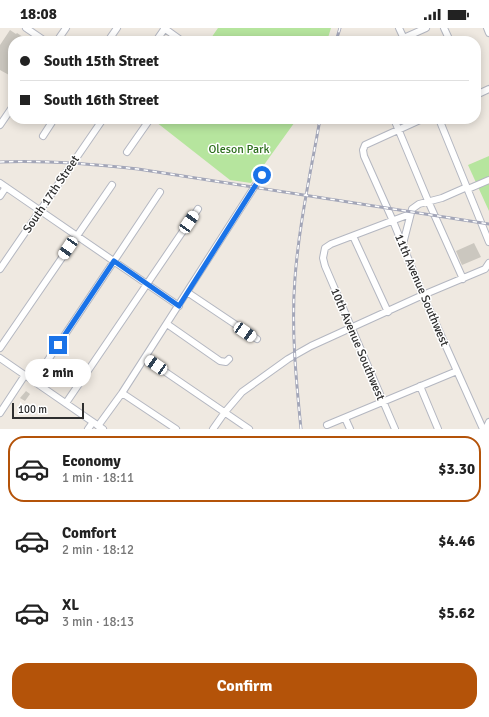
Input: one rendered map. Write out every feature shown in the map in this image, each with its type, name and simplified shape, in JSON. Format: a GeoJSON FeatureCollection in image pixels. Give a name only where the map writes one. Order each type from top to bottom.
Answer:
{"type":"FeatureCollection","features":[{"type":"Feature","properties":{"kind":"street"},"geometry":{"type":"LineString","coordinates":[[26,28],[38,36]]}},
{"type":"Feature","properties":{"kind":"street"},"geometry":{"type":"LineString","coordinates":[[165,28],[175,36]]}},
{"type":"Feature","properties":{"kind":"street"},"geometry":{"type":"LineString","coordinates":[[411,36],[426,28]]}},
{"type":"Feature","properties":{"kind":"street"},"geometry":{"type":"LineString","coordinates":[[487,28],[489,33]]}},
{"type":"Feature","properties":{"kind":"street"},"geometry":{"type":"LineString","coordinates":[[0,124],[8,113]]}},
{"type":"Feature","properties":{"kind":"street"},"geometry":{"type":"LineString","coordinates":[[43,136],[51,124]]}},
{"type":"Feature","properties":{"kind":"street","name":"South 17th Street"},"geometry":{"type":"LineString","coordinates":[[0,269],[100,124]]}},
{"type":"Feature","properties":{"kind":"street"},"geometry":{"type":"LineString","coordinates":[[127,152],[147,124]]}},
{"type":"Feature","properties":{"kind":"street"},"geometry":{"type":"LineString","coordinates":[[396,124],[463,279]]}},
{"type":"Feature","properties":{"kind":"street"},"geometry":{"type":"LineString","coordinates":[[398,130],[411,124]]}},
{"type":"Feature","properties":{"kind":"street"},"geometry":{"type":"LineString","coordinates":[[441,124],[489,242]]}},
{"type":"Feature","properties":{"kind":"street","name":"11th Avenue Southwest"},"geometry":{"type":"LineString","coordinates":[[398,130],[365,144],[363,150],[364,156],[393,221],[423,295],[483,429]]}},
{"type":"Feature","properties":{"kind":"street"},"geometry":{"type":"LineString","coordinates":[[88,429],[98,426],[122,393],[262,175]]}},
{"type":"Feature","properties":{"kind":"street"},"geometry":{"type":"LineString","coordinates":[[402,244],[412,209],[420,204],[429,203],[489,180]]}},
{"type":"Feature","properties":{"kind":"street"},"geometry":{"type":"LineString","coordinates":[[0,183],[179,306]]}},
{"type":"Feature","properties":{"kind":"street"},"geometry":{"type":"LineString","coordinates":[[0,348],[112,185]]}},
{"type":"Feature","properties":{"kind":"street"},"geometry":{"type":"LineString","coordinates":[[0,196],[6,187]]}},
{"type":"Feature","properties":{"kind":"street"},"geometry":{"type":"LineString","coordinates":[[34,382],[160,192]]}},
{"type":"Feature","properties":{"kind":"street"},"geometry":{"type":"LineString","coordinates":[[66,403],[198,209]]}},
{"type":"Feature","properties":{"kind":"street"},"geometry":{"type":"LineString","coordinates":[[388,312],[353,236],[410,214]]}},
{"type":"Feature","properties":{"kind":"street","name":"10th Avenue Southwest"},"geometry":{"type":"LineString","coordinates":[[353,236],[331,244],[325,248],[323,258],[351,328],[395,429]]}},
{"type":"Feature","properties":{"kind":"street"},"geometry":{"type":"LineString","coordinates":[[213,429],[224,412],[242,392],[288,359],[311,346],[423,295],[485,269],[489,263]]}},
{"type":"Feature","properties":{"kind":"street"},"geometry":{"type":"LineString","coordinates":[[188,292],[257,339]]}},
{"type":"Feature","properties":{"kind":"street"},"geometry":{"type":"LineString","coordinates":[[167,324],[220,361],[226,362],[229,359]]}},
{"type":"Feature","properties":{"kind":"street"},"geometry":{"type":"LineString","coordinates":[[0,358],[98,426]]}},
{"type":"Feature","properties":{"kind":"street"},"geometry":{"type":"LineString","coordinates":[[145,358],[249,429]]}},
{"type":"Feature","properties":{"kind":"street"},"geometry":{"type":"LineString","coordinates":[[327,425],[457,371]]}},
{"type":"Feature","properties":{"kind":"street"},"geometry":{"type":"LineString","coordinates":[[1,409],[25,375]]}},
{"type":"Feature","properties":{"kind":"street"},"geometry":{"type":"LineString","coordinates":[[420,386],[438,429]]}},
{"type":"Feature","properties":{"kind":"street"},"geometry":{"type":"LineString","coordinates":[[122,393],[176,429]]}},
{"type":"Feature","properties":{"kind":"street"},"geometry":{"type":"LineString","coordinates":[[345,418],[350,429]]}},
{"type":"Feature","properties":{"kind":"street"},"geometry":{"type":"LineString","coordinates":[[486,429],[489,422]]}},
{"type":"Feature","properties":{"kind":"green space"},"geometry":{"type":"Polygon","coordinates":[[[218,28],[331,28],[329,36],[212,36],[218,28]]]}},
{"type":"Feature","properties":{"kind":"green space","name":"Oleson Park"},"geometry":{"type":"Polygon","coordinates":[[[159,124],[293,124],[251,183],[230,180],[159,124]]]}},
{"type":"Feature","properties":{"kind":"green space"},"geometry":{"type":"Polygon","coordinates":[[[489,156],[489,211],[468,165],[489,156]]]}},
{"type":"Feature","properties":{"kind":"building"},"geometry":{"type":"Polygon","coordinates":[[[10,30],[22,36],[8,36],[8,74],[0,70],[0,45],[10,30]]]}},
{"type":"Feature","properties":{"kind":"building"},"geometry":{"type":"Polygon","coordinates":[[[474,243],[481,257],[462,265],[456,251],[474,243]]]}},
{"type":"Feature","properties":{"kind":"building"},"geometry":{"type":"Polygon","coordinates":[[[26,391],[30,394],[25,401],[20,398],[26,391]]]}},
{"type":"Feature","properties":{"kind":"railway"},"geometry":{"type":"LineString","coordinates":[[338,36],[340,28]]}},
{"type":"Feature","properties":{"kind":"railway"},"geometry":{"type":"LineString","coordinates":[[301,429],[294,335],[295,278],[302,218],[319,124]]}},
{"type":"Feature","properties":{"kind":"railway"},"geometry":{"type":"LineString","coordinates":[[0,162],[69,163],[138,169],[489,224]]}},
{"type":"Feature","properties":{"kind":"route"},"geometry":{"type":"LineString","coordinates":[[58,345],[114,261],[179,306],[262,175]]}}]}
